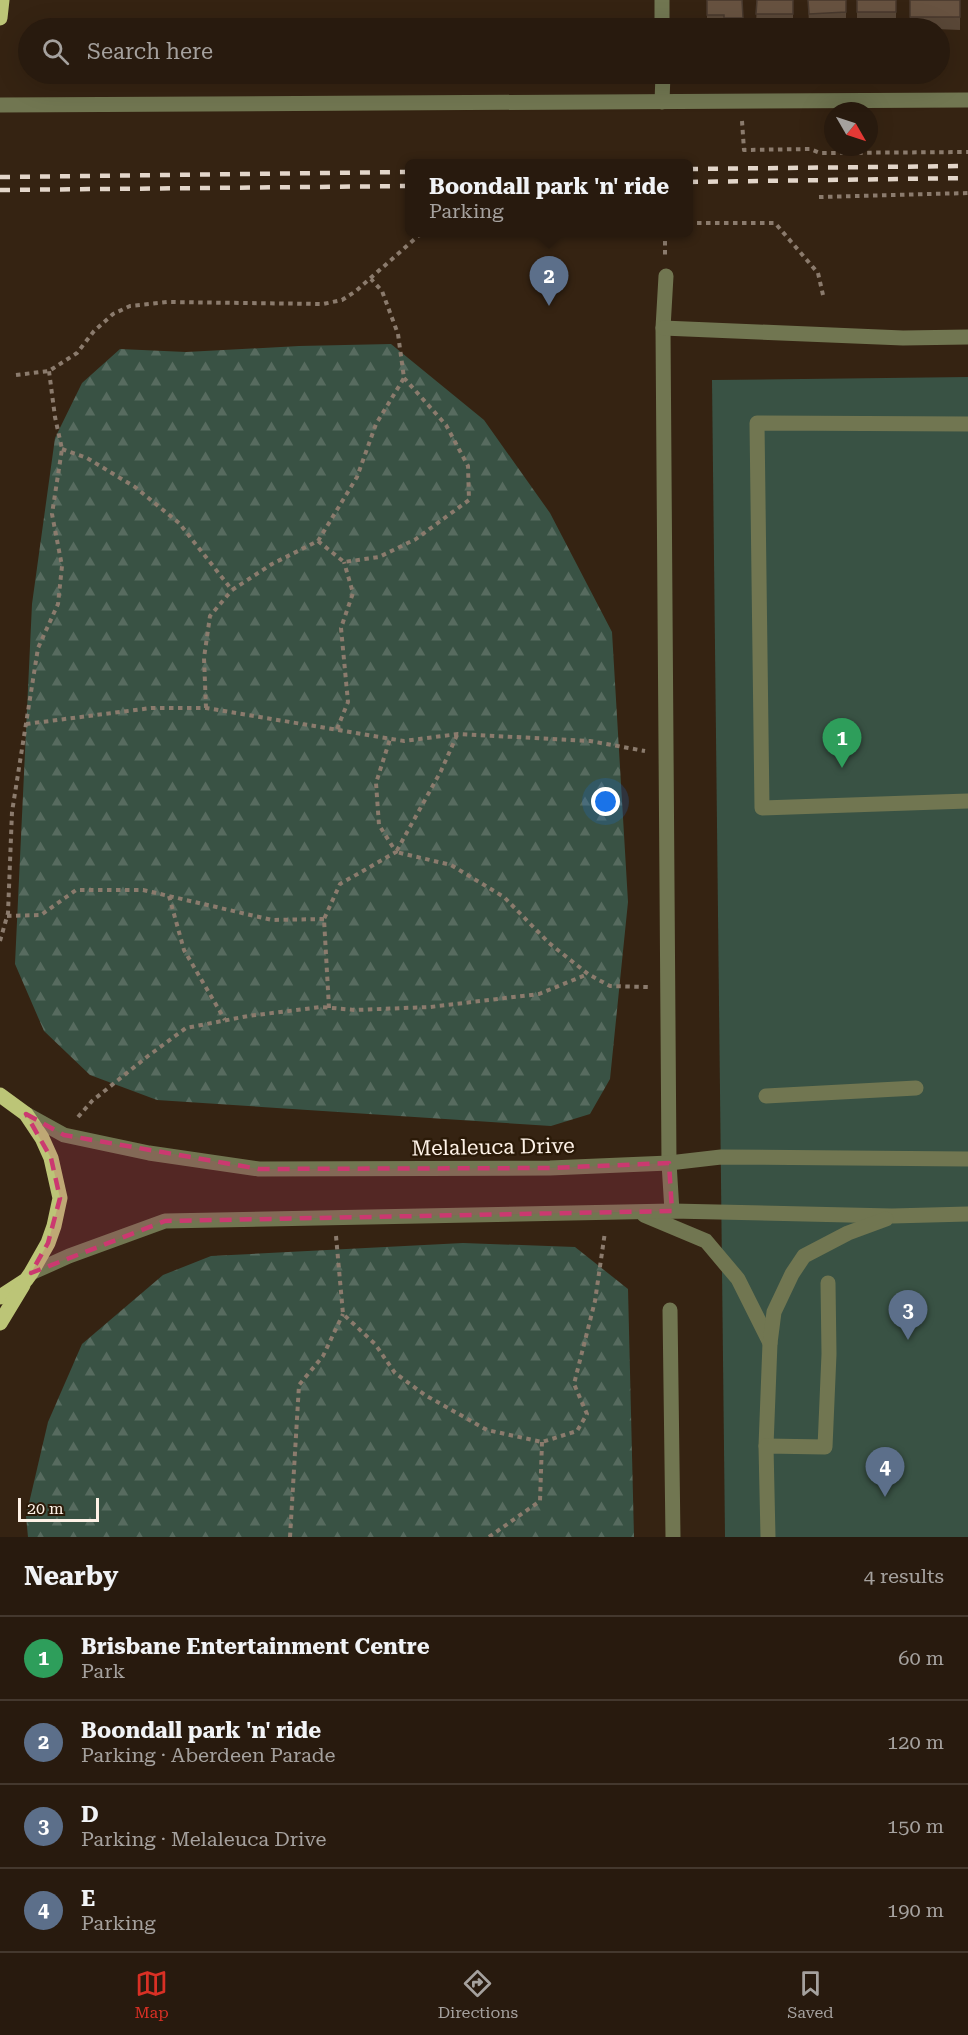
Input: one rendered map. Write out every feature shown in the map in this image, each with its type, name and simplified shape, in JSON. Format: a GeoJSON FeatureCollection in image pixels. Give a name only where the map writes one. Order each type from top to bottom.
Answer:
{"type":"FeatureCollection","features":[{"type":"Feature","properties":{"kind":"main road"},"geometry":{"type":"LineString","coordinates":[[0,18],[2,0]]}},
{"type":"Feature","properties":{"kind":"main road"},"geometry":{"type":"LineString","coordinates":[[0,1323],[48,1243],[60,1198],[51,1158],[42,1138],[26,1114],[2,1093]]}},
{"type":"Feature","properties":{"kind":"main road"},"geometry":{"type":"LineString","coordinates":[[0,1297],[29,1276]]}},
{"type":"Feature","properties":{"kind":"street"},"geometry":{"type":"LineString","coordinates":[[662,0],[662,18]]}},
{"type":"Feature","properties":{"kind":"street"},"geometry":{"type":"LineString","coordinates":[[662,102],[663,84]]}},
{"type":"Feature","properties":{"kind":"street"},"geometry":{"type":"LineString","coordinates":[[0,105],[968,100]]}},
{"type":"Feature","properties":{"kind":"street"},"geometry":{"type":"LineString","coordinates":[[666,276],[663,328],[669,1163],[672,1211]]}},
{"type":"Feature","properties":{"kind":"street"},"geometry":{"type":"LineString","coordinates":[[663,328],[903,338],[968,337]]}},
{"type":"Feature","properties":{"kind":"street"},"geometry":{"type":"LineString","coordinates":[[968,424],[757,423],[762,808],[968,801]]}},
{"type":"Feature","properties":{"kind":"street"},"geometry":{"type":"LineString","coordinates":[[766,1096],[916,1088]]}},
{"type":"Feature","properties":{"kind":"street","name":"Melaleuca Drive"},"geometry":{"type":"LineString","coordinates":[[26,1114],[64,1135],[149,1153],[259,1169],[550,1168],[669,1163],[721,1157],[968,1159]]}},
{"type":"Feature","properties":{"kind":"street"},"geometry":{"type":"LineString","coordinates":[[29,1276],[69,1256],[165,1221],[672,1211],[892,1216],[968,1214]]}},
{"type":"Feature","properties":{"kind":"street"},"geometry":{"type":"LineString","coordinates":[[639,1213],[706,1241],[738,1278],[770,1343]]}},
{"type":"Feature","properties":{"kind":"street"},"geometry":{"type":"LineString","coordinates":[[768,1537],[766,1446],[770,1343],[774,1312],[792,1274],[804,1256],[848,1233],[892,1216]]}},
{"type":"Feature","properties":{"kind":"street"},"geometry":{"type":"LineString","coordinates":[[766,1446],[825,1447],[829,1354],[828,1283]]}},
{"type":"Feature","properties":{"kind":"street"},"geometry":{"type":"LineString","coordinates":[[670,1310],[673,1537]]}},
{"type":"Feature","properties":{"kind":"path"},"geometry":{"type":"LineString","coordinates":[[740,102],[744,150],[810,149],[820,153],[968,152]]}},
{"type":"Feature","properties":{"kind":"path"},"geometry":{"type":"LineString","coordinates":[[819,197],[968,194]]}},
{"type":"Feature","properties":{"kind":"path"},"geometry":{"type":"LineString","coordinates":[[693,223],[775,223],[818,273],[823,295]]}},
{"type":"Feature","properties":{"kind":"path"},"geometry":{"type":"LineString","coordinates":[[16,375],[49,371],[77,353],[94,331],[113,314],[130,306],[167,302],[323,304],[342,300],[371,279],[417,237]]}},
{"type":"Feature","properties":{"kind":"path"},"geometry":{"type":"LineString","coordinates":[[344,562],[379,557],[416,539],[469,500],[468,466],[446,425],[404,378],[398,334],[382,291],[371,279]]}},
{"type":"Feature","properties":{"kind":"path"},"geometry":{"type":"LineString","coordinates":[[0,941],[7,916],[12,812],[38,648],[58,604],[62,566],[52,514],[63,449],[55,417],[49,371]]}},
{"type":"Feature","properties":{"kind":"path"},"geometry":{"type":"LineString","coordinates":[[206,708],[204,658],[210,616],[232,590],[272,564],[318,541],[357,477],[376,424],[404,378]]}},
{"type":"Feature","properties":{"kind":"path"},"geometry":{"type":"LineString","coordinates":[[63,449],[87,458],[135,487],[180,523],[232,590]]}},
{"type":"Feature","properties":{"kind":"path"},"geometry":{"type":"LineString","coordinates":[[318,541],[344,562],[353,593],[341,628],[348,702],[337,729]]}},
{"type":"Feature","properties":{"kind":"path"},"geometry":{"type":"LineString","coordinates":[[26,724],[151,708],[206,708],[404,741],[458,734],[590,741],[667,755]]}},
{"type":"Feature","properties":{"kind":"path"},"geometry":{"type":"LineString","coordinates":[[329,1008],[324,919],[340,884],[396,852],[441,771],[458,734]]}},
{"type":"Feature","properties":{"kind":"path"},"geometry":{"type":"LineString","coordinates":[[390,739],[376,783],[380,825],[396,852],[451,865],[504,897],[549,943],[588,974],[610,986],[668,988]]}},
{"type":"Feature","properties":{"kind":"path"},"geometry":{"type":"LineString","coordinates":[[7,916],[41,915],[76,890],[143,890],[272,920],[324,919]]}},
{"type":"Feature","properties":{"kind":"path"},"geometry":{"type":"LineString","coordinates":[[169,896],[184,950],[225,1020]]}},
{"type":"Feature","properties":{"kind":"path"},"geometry":{"type":"LineString","coordinates":[[64,1135],[92,1101],[186,1028],[279,1012],[329,1008],[356,1010],[430,1007],[540,994],[588,974]]}},
{"type":"Feature","properties":{"kind":"path"},"geometry":{"type":"LineString","coordinates":[[343,1314],[375,1344],[395,1373],[425,1395],[488,1430],[542,1442],[577,1431],[587,1414],[574,1384],[595,1301],[607,1214]]}},
{"type":"Feature","properties":{"kind":"path"},"geometry":{"type":"LineString","coordinates":[[290,1537],[299,1385],[323,1356],[343,1314],[335,1218]]}},
{"type":"Feature","properties":{"kind":"path"},"geometry":{"type":"LineString","coordinates":[[489,1537],[540,1501],[542,1442]]}},
{"type":"Feature","properties":{"kind":"highlighted area"},"geometry":{"type":"Polygon","coordinates":[[[26,1114],[64,1135],[259,1169],[550,1168],[669,1163],[672,1211],[165,1221],[31,1273],[48,1243],[60,1198],[51,1158],[26,1114]]]}},
{"type":"Feature","properties":{"kind":"green space"},"geometry":{"type":"Polygon","coordinates":[[[391,344],[484,420],[550,513],[612,632],[628,902],[610,1079],[590,1114],[551,1126],[157,1100],[90,1075],[44,1031],[15,964],[32,604],[55,438],[82,383],[120,349],[186,352],[391,344]]]}},
{"type":"Feature","properties":{"kind":"green space"},"geometry":{"type":"Polygon","coordinates":[[[968,377],[968,1537],[725,1537],[712,380],[968,377]]]}},
{"type":"Feature","properties":{"kind":"green space"},"geometry":{"type":"Polygon","coordinates":[[[463,1243],[575,1247],[628,1289],[634,1537],[28,1537],[26,1516],[48,1422],[82,1344],[163,1275],[211,1256],[463,1243]]]}},
{"type":"Feature","properties":{"kind":"building"},"geometry":{"type":"Polygon","coordinates":[[[707,0],[742,0],[743,18],[707,15],[707,0]]]}},
{"type":"Feature","properties":{"kind":"building"},"geometry":{"type":"Polygon","coordinates":[[[757,0],[793,0],[793,14],[756,14],[757,0]]]}},
{"type":"Feature","properties":{"kind":"building"},"geometry":{"type":"Polygon","coordinates":[[[808,0],[846,0],[846,12],[809,14],[808,0]]]}},
{"type":"Feature","properties":{"kind":"building"},"geometry":{"type":"Polygon","coordinates":[[[857,0],[896,0],[896,12],[857,12],[857,0]]]}},
{"type":"Feature","properties":{"kind":"building"},"geometry":{"type":"Polygon","coordinates":[[[910,0],[960,0],[960,17],[910,17],[910,0]]]}},
{"type":"Feature","properties":{"kind":"railway"},"geometry":{"type":"LineString","coordinates":[[693,169],[968,166]]}},
{"type":"Feature","properties":{"kind":"railway"},"geometry":{"type":"LineString","coordinates":[[0,177],[405,172]]}},
{"type":"Feature","properties":{"kind":"railway"},"geometry":{"type":"LineString","coordinates":[[693,182],[968,178]]}},
{"type":"Feature","properties":{"kind":"railway"},"geometry":{"type":"LineString","coordinates":[[0,190],[405,186]]}},
{"type":"Feature","properties":{"kind":"place","name":"Boondall park 'n' ride"},"geometry":{"type":"Point","coordinates":[549,306]}},
{"type":"Feature","properties":{"kind":"place","name":"Brisbane Entertainment Centre"},"geometry":{"type":"Point","coordinates":[842,768]}},
{"type":"Feature","properties":{"kind":"place","name":"D"},"geometry":{"type":"Point","coordinates":[908,1340]}},
{"type":"Feature","properties":{"kind":"place","name":"E"},"geometry":{"type":"Point","coordinates":[885,1497]}}]}
